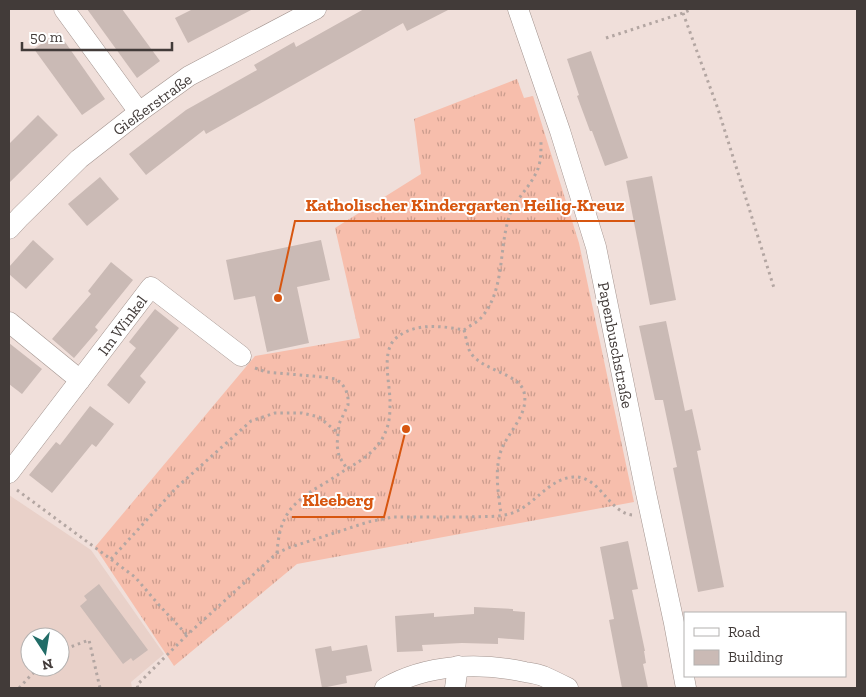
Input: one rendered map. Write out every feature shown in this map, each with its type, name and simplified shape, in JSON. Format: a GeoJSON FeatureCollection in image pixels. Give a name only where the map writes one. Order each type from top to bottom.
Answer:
{"type":"FeatureCollection","features":[{"type":"Feature","properties":{"kind":"street"},"geometry":{"type":"LineString","coordinates":[[64,9],[139,112]]}},
{"type":"Feature","properties":{"kind":"street","name":"Gießerstraße"},"geometry":{"type":"LineString","coordinates":[[9,229],[79,159],[189,76],[316,9]]}},
{"type":"Feature","properties":{"kind":"street","name":"Papenbuschstraße"},"geometry":{"type":"LineString","coordinates":[[518,9],[558,125],[596,247],[686,688]]}},
{"type":"Feature","properties":{"kind":"street","name":"Im Winkel"},"geometry":{"type":"LineString","coordinates":[[9,473],[151,287],[241,356]]}},
{"type":"Feature","properties":{"kind":"street"},"geometry":{"type":"LineString","coordinates":[[9,322],[80,380]]}},
{"type":"Feature","properties":{"kind":"street"},"geometry":{"type":"LineString","coordinates":[[455,688],[458,666]]}},
{"type":"Feature","properties":{"kind":"street"},"geometry":{"type":"LineString","coordinates":[[385,688],[424,672],[458,666],[503,667],[542,676],[568,688]]}},
{"type":"Feature","properties":{"kind":"path"},"geometry":{"type":"LineString","coordinates":[[606,38],[692,9]]}},
{"type":"Feature","properties":{"kind":"path"},"geometry":{"type":"LineString","coordinates":[[683,13],[718,109],[774,288]]}},
{"type":"Feature","properties":{"kind":"path"},"geometry":{"type":"LineString","coordinates":[[277,553],[282,524],[289,511],[298,501],[364,459],[382,440],[390,414],[388,350],[394,341],[403,333],[426,327],[446,327],[464,330],[479,320],[487,310],[495,293],[510,213],[539,167],[541,157],[540,130],[558,125]]}},
{"type":"Feature","properties":{"kind":"path"},"geometry":{"type":"LineString","coordinates":[[464,330],[470,351],[477,360],[519,383],[524,391],[525,402],[522,414],[502,445],[499,458],[498,488],[501,515]]}},
{"type":"Feature","properties":{"kind":"path"},"geometry":{"type":"LineString","coordinates":[[241,356],[255,368],[266,372],[323,376],[336,379],[342,384],[346,390],[348,405],[339,424],[337,445],[346,469]]}},
{"type":"Feature","properties":{"kind":"path"},"geometry":{"type":"LineString","coordinates":[[111,559],[176,488],[251,421],[275,412],[302,413],[319,417],[338,433]]}},
{"type":"Feature","properties":{"kind":"path"},"geometry":{"type":"LineString","coordinates":[[138,688],[137,685],[187,635],[277,553],[368,522],[392,517],[501,515],[513,513],[523,508],[553,483],[574,477],[586,479],[594,484],[625,514],[635,516],[650,513]]}},
{"type":"Feature","properties":{"kind":"path"},"geometry":{"type":"LineString","coordinates":[[23,495],[135,577],[158,605],[187,635]]}},
{"type":"Feature","properties":{"kind":"path"},"geometry":{"type":"LineString","coordinates":[[70,647],[89,640],[100,688]]}},
{"type":"Feature","properties":{"kind":"path"},"geometry":{"type":"LineString","coordinates":[[19,688],[29,677]]}},
{"type":"Feature","properties":{"kind":"shaded area"},"geometry":{"type":"Polygon","coordinates":[[[9,495],[91,550],[164,654],[131,682],[132,688],[9,688],[9,495]]]}},
{"type":"Feature","properties":{"kind":"green space"},"geometry":{"type":"Polygon","coordinates":[[[517,79],[524,98],[533,96],[579,243],[634,502],[297,564],[174,666],[95,547],[255,356],[360,338],[335,228],[421,174],[414,119],[517,79]]]}},
{"type":"Feature","properties":{"kind":"building"},"geometry":{"type":"Polygon","coordinates":[[[87,9],[122,9],[160,61],[137,78],[87,9]]]}},
{"type":"Feature","properties":{"kind":"building"},"geometry":{"type":"Polygon","coordinates":[[[193,9],[253,9],[188,43],[175,18],[193,9]]]}},
{"type":"Feature","properties":{"kind":"building"},"geometry":{"type":"Polygon","coordinates":[[[364,9],[450,9],[407,31],[403,23],[206,134],[204,130],[146,175],[129,154],[186,110],[257,70],[254,65],[294,42],[296,47],[364,9]]]}},
{"type":"Feature","properties":{"kind":"building"},"geometry":{"type":"Polygon","coordinates":[[[58,32],[105,99],[82,115],[34,49],[58,32]]]}},
{"type":"Feature","properties":{"kind":"building"},"geometry":{"type":"Polygon","coordinates":[[[591,51],[628,158],[605,166],[577,96],[579,95],[567,59],[591,51]]]}},
{"type":"Feature","properties":{"kind":"building"},"geometry":{"type":"Polygon","coordinates":[[[38,115],[58,135],[9,183],[9,144],[38,115]]]}},
{"type":"Feature","properties":{"kind":"building"},"geometry":{"type":"Polygon","coordinates":[[[652,176],[676,300],[650,305],[626,181],[652,176]]]}},
{"type":"Feature","properties":{"kind":"building"},"geometry":{"type":"Polygon","coordinates":[[[100,177],[119,199],[87,226],[68,204],[100,177]]]}},
{"type":"Feature","properties":{"kind":"building"},"geometry":{"type":"Polygon","coordinates":[[[33,240],[54,259],[26,289],[9,274],[9,267],[33,240]]]}},
{"type":"Feature","properties":{"kind":"building"},"geometry":{"type":"Polygon","coordinates":[[[321,240],[330,280],[297,287],[309,343],[267,352],[255,296],[234,300],[226,260],[321,240]]]}},
{"type":"Feature","properties":{"kind":"building"},"geometry":{"type":"Polygon","coordinates":[[[111,262],[133,280],[95,327],[98,330],[74,358],[52,339],[91,294],[88,291],[111,262]]]}},
{"type":"Feature","properties":{"kind":"building"},"geometry":{"type":"Polygon","coordinates":[[[155,309],[179,328],[140,376],[146,382],[129,404],[107,385],[136,348],[129,342],[155,309]]]}},
{"type":"Feature","properties":{"kind":"building"},"geometry":{"type":"Polygon","coordinates":[[[666,321],[685,411],[692,409],[701,450],[697,451],[724,587],[698,592],[673,468],[677,467],[663,400],[655,400],[639,326],[666,321]]]}},
{"type":"Feature","properties":{"kind":"building"},"geometry":{"type":"Polygon","coordinates":[[[9,343],[42,369],[22,394],[9,384],[9,343]]]}},
{"type":"Feature","properties":{"kind":"building"},"geometry":{"type":"Polygon","coordinates":[[[90,406],[114,424],[96,447],[92,444],[52,493],[29,475],[56,442],[60,445],[90,406]]]}},
{"type":"Feature","properties":{"kind":"building"},"geometry":{"type":"Polygon","coordinates":[[[628,541],[638,589],[632,590],[645,651],[646,663],[643,664],[648,688],[622,688],[609,620],[614,619],[600,547],[628,541]]]}},
{"type":"Feature","properties":{"kind":"building"},"geometry":{"type":"Polygon","coordinates":[[[99,584],[148,650],[133,661],[131,658],[123,664],[80,606],[87,600],[84,596],[99,584]]]}},
{"type":"Feature","properties":{"kind":"building"},"geometry":{"type":"Polygon","coordinates":[[[474,607],[513,609],[513,611],[525,612],[524,640],[498,638],[498,644],[422,645],[423,651],[397,652],[395,616],[434,613],[434,617],[474,614],[474,607]]]}},
{"type":"Feature","properties":{"kind":"building"},"geometry":{"type":"Polygon","coordinates":[[[367,645],[372,671],[346,676],[347,683],[322,688],[315,649],[331,646],[332,651],[367,645]]]}},
{"type":"Feature","properties":{"kind":"place","name":"Katholischer Kindergarten Heilig-Kreuz"},"geometry":{"type":"Point","coordinates":[278,298]}},
{"type":"Feature","properties":{"kind":"place","name":"Kleeberg"},"geometry":{"type":"Point","coordinates":[406,429]}}]}
